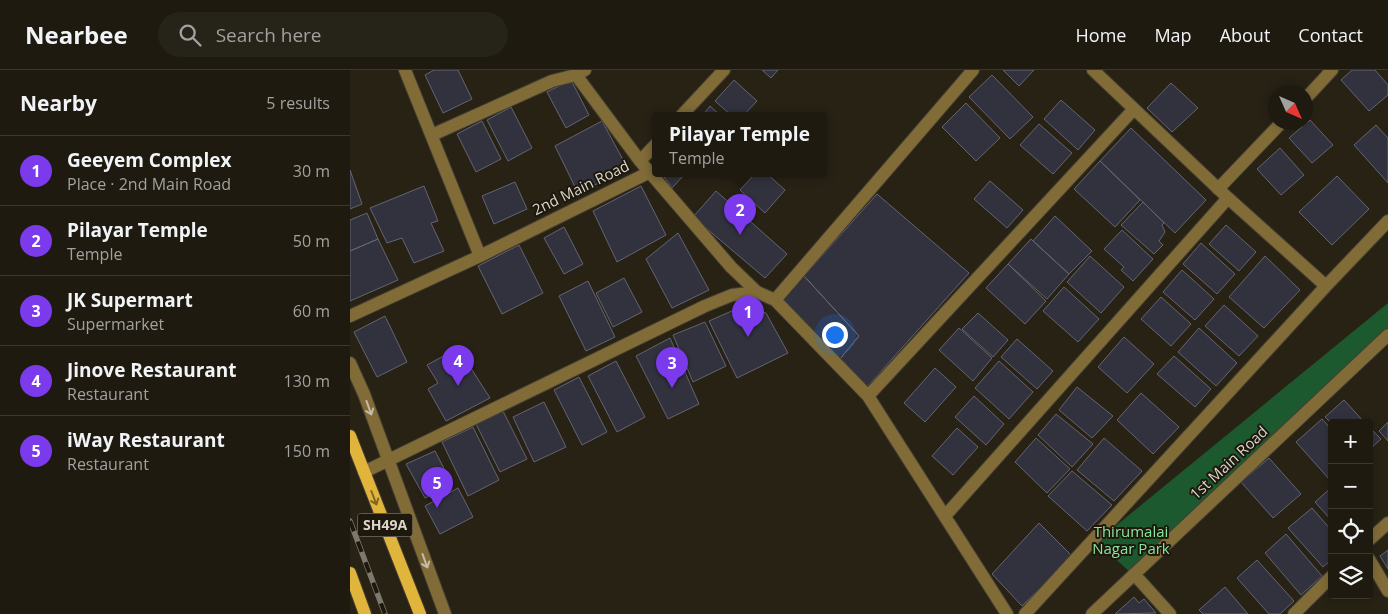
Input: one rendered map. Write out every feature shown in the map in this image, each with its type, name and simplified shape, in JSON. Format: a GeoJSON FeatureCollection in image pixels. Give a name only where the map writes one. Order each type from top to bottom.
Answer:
{"type":"FeatureCollection","features":[{"type":"Feature","properties":{"kind":"main road","name":"SH49A"},"geometry":{"type":"LineString","coordinates":[[350,436],[420,614]]}},
{"type":"Feature","properties":{"kind":"main road"},"geometry":{"type":"LineString","coordinates":[[350,573],[365,614]]}},
{"type":"Feature","properties":{"kind":"street"},"geometry":{"type":"LineString","coordinates":[[405,70],[480,256]]}},
{"type":"Feature","properties":{"kind":"street"},"geometry":{"type":"LineString","coordinates":[[685,112],[724,70]]}},
{"type":"Feature","properties":{"kind":"street"},"geometry":{"type":"LineString","coordinates":[[775,300],[973,70]]}},
{"type":"Feature","properties":{"kind":"street"},"geometry":{"type":"LineString","coordinates":[[1092,70],[1218,189],[1326,286]]}},
{"type":"Feature","properties":{"kind":"street"},"geometry":{"type":"LineString","coordinates":[[1313,90],[1332,70]]}},
{"type":"Feature","properties":{"kind":"street"},"geometry":{"type":"LineString","coordinates":[[432,135],[552,81],[581,72],[640,161],[650,172]]}},
{"type":"Feature","properties":{"kind":"street"},"geometry":{"type":"LineString","coordinates":[[868,396],[1134,109]]}},
{"type":"Feature","properties":{"kind":"street"},"geometry":{"type":"LineString","coordinates":[[1218,189],[1274,130]]}},
{"type":"Feature","properties":{"kind":"street"},"geometry":{"type":"LineString","coordinates":[[640,161],[652,148]]}},
{"type":"Feature","properties":{"kind":"street","name":"2nd Main Road"},"geometry":{"type":"LineString","coordinates":[[350,316],[480,256],[650,172],[652,174]]}},
{"type":"Feature","properties":{"kind":"street","name":"2nd Main Road"},"geometry":{"type":"LineString","coordinates":[[654,177],[731,266],[757,292],[775,300],[868,396],[1007,614]]}},
{"type":"Feature","properties":{"kind":"street"},"geometry":{"type":"LineString","coordinates":[[945,516],[1228,198]]}},
{"type":"Feature","properties":{"kind":"street"},"geometry":{"type":"LineString","coordinates":[[1025,614],[1388,221]]}},
{"type":"Feature","properties":{"kind":"street"},"geometry":{"type":"LineString","coordinates":[[364,472],[705,306],[732,295],[757,292]]}},
{"type":"Feature","properties":{"kind":"street","name":"1st Main Road"},"geometry":{"type":"LineString","coordinates":[[1092,614],[1388,335]]}},
{"type":"Feature","properties":{"kind":"street"},"geometry":{"type":"LineString","coordinates":[[350,363],[364,394],[445,614]]}},
{"type":"Feature","properties":{"kind":"street"},"geometry":{"type":"LineString","coordinates":[[1373,536],[1388,523]]}},
{"type":"Feature","properties":{"kind":"street"},"geometry":{"type":"LineString","coordinates":[[1373,566],[1388,591]]}},
{"type":"Feature","properties":{"kind":"street"},"geometry":{"type":"LineString","coordinates":[[1134,574],[1170,614]]}},
{"type":"Feature","properties":{"kind":"street"},"geometry":{"type":"LineString","coordinates":[[1294,614],[1328,580]]}},
{"type":"Feature","properties":{"kind":"green space","name":"Thirumalai Nagar Park"},"geometry":{"type":"Polygon","coordinates":[[[1388,303],[1388,331],[1129,571],[1096,542],[1388,303]]]}},
{"type":"Feature","properties":{"kind":"building"},"geometry":{"type":"Polygon","coordinates":[[[434,70],[458,70],[472,99],[443,113],[425,75],[434,70]]]}},
{"type":"Feature","properties":{"kind":"building"},"geometry":{"type":"Polygon","coordinates":[[[762,70],[778,70],[771,78],[762,70]]]}},
{"type":"Feature","properties":{"kind":"building"},"geometry":{"type":"Polygon","coordinates":[[[1003,70],[1034,70],[1019,86],[1003,70]]]}},
{"type":"Feature","properties":{"kind":"building"},"geometry":{"type":"Polygon","coordinates":[[[1352,70],[1375,70],[1388,85],[1388,95],[1369,111],[1341,80],[1352,70]]]}},
{"type":"Feature","properties":{"kind":"building"},"geometry":{"type":"Polygon","coordinates":[[[992,75],[1033,117],[1010,139],[969,97],[992,75]]]}},
{"type":"Feature","properties":{"kind":"building"},"geometry":{"type":"Polygon","coordinates":[[[571,80],[589,115],[566,128],[547,92],[571,80]]]}},
{"type":"Feature","properties":{"kind":"building"},"geometry":{"type":"Polygon","coordinates":[[[734,80],[757,101],[747,112],[727,112],[715,101],[734,80]]]}},
{"type":"Feature","properties":{"kind":"building"},"geometry":{"type":"Polygon","coordinates":[[[1171,83],[1198,108],[1172,132],[1147,108],[1171,83]]]}},
{"type":"Feature","properties":{"kind":"building"},"geometry":{"type":"Polygon","coordinates":[[[1061,100],[1095,130],[1078,150],[1044,119],[1061,100]]]}},
{"type":"Feature","properties":{"kind":"building"},"geometry":{"type":"Polygon","coordinates":[[[966,103],[1000,138],[976,161],[942,127],[966,103]]]}},
{"type":"Feature","properties":{"kind":"building"},"geometry":{"type":"Polygon","coordinates":[[[710,106],[717,112],[705,112],[710,106]]]}},
{"type":"Feature","properties":{"kind":"building"},"geometry":{"type":"Polygon","coordinates":[[[511,107],[532,148],[508,161],[487,120],[511,107]]]}},
{"type":"Feature","properties":{"kind":"building"},"geometry":{"type":"Polygon","coordinates":[[[482,121],[501,159],[476,172],[457,134],[482,121]]]}},
{"type":"Feature","properties":{"kind":"building"},"geometry":{"type":"Polygon","coordinates":[[[602,121],[628,169],[578,193],[555,146],[602,121]]]}},
{"type":"Feature","properties":{"kind":"building"},"geometry":{"type":"Polygon","coordinates":[[[1313,123],[1333,145],[1312,163],[1289,138],[1298,130],[1313,130],[1313,123]]]}},
{"type":"Feature","properties":{"kind":"building"},"geometry":{"type":"Polygon","coordinates":[[[1039,124],[1072,153],[1053,174],[1020,145],[1039,124]]]}},
{"type":"Feature","properties":{"kind":"building"},"geometry":{"type":"Polygon","coordinates":[[[1376,125],[1388,138],[1388,183],[1354,145],[1376,125]]]}},
{"type":"Feature","properties":{"kind":"building"},"geometry":{"type":"Polygon","coordinates":[[[1131,128],[1206,200],[1175,233],[1100,161],[1131,128]]]}},
{"type":"Feature","properties":{"kind":"building"},"geometry":{"type":"Polygon","coordinates":[[[1280,148],[1304,175],[1281,195],[1257,169],[1280,148]]]}},
{"type":"Feature","properties":{"kind":"building"},"geometry":{"type":"Polygon","coordinates":[[[1100,161],[1140,200],[1115,227],[1074,189],[1100,161]]]}},
{"type":"Feature","properties":{"kind":"building"},"geometry":{"type":"Polygon","coordinates":[[[350,170],[362,204],[350,209],[350,170]]]}},
{"type":"Feature","properties":{"kind":"building"},"geometry":{"type":"Polygon","coordinates":[[[1337,176],[1369,209],[1332,245],[1299,212],[1337,176]]]}},
{"type":"Feature","properties":{"kind":"building"},"geometry":{"type":"Polygon","coordinates":[[[664,177],[682,177],[672,188],[664,177]]]}},
{"type":"Feature","properties":{"kind":"building"},"geometry":{"type":"Polygon","coordinates":[[[752,177],[770,177],[785,190],[765,213],[740,190],[752,177]]]}},
{"type":"Feature","properties":{"kind":"building"},"geometry":{"type":"Polygon","coordinates":[[[990,181],[1023,210],[1007,228],[974,199],[990,181]]]}},
{"type":"Feature","properties":{"kind":"building"},"geometry":{"type":"Polygon","coordinates":[[[515,182],[527,209],[494,224],[482,196],[515,182]]]}},
{"type":"Feature","properties":{"kind":"building"},"geometry":{"type":"Polygon","coordinates":[[[424,186],[438,221],[431,223],[444,251],[414,263],[402,238],[387,243],[370,208],[424,186]]]}},
{"type":"Feature","properties":{"kind":"building"},"geometry":{"type":"Polygon","coordinates":[[[641,186],[666,235],[617,262],[593,211],[641,186]]]}},
{"type":"Feature","properties":{"kind":"building"},"geometry":{"type":"Polygon","coordinates":[[[716,191],[787,254],[765,278],[693,217],[716,191]]]}},
{"type":"Feature","properties":{"kind":"building"},"geometry":{"type":"Polygon","coordinates":[[[877,194],[969,273],[867,387],[840,359],[859,336],[804,276],[877,194]]]}},
{"type":"Feature","properties":{"kind":"building"},"geometry":{"type":"Polygon","coordinates":[[[1143,202],[1164,223],[1162,225],[1165,232],[1159,241],[1163,245],[1154,254],[1121,225],[1143,202]]]}},
{"type":"Feature","properties":{"kind":"building"},"geometry":{"type":"Polygon","coordinates":[[[367,213],[378,239],[350,251],[350,220],[367,213]]]}},
{"type":"Feature","properties":{"kind":"building"},"geometry":{"type":"Polygon","coordinates":[[[1055,216],[1092,251],[1069,274],[1033,241],[1055,216]]]}},
{"type":"Feature","properties":{"kind":"building"},"geometry":{"type":"Polygon","coordinates":[[[1226,225],[1256,252],[1239,271],[1209,244],[1226,225]]]}},
{"type":"Feature","properties":{"kind":"building"},"geometry":{"type":"Polygon","coordinates":[[[564,227],[583,264],[564,274],[544,238],[564,227]]]}},
{"type":"Feature","properties":{"kind":"building"},"geometry":{"type":"Polygon","coordinates":[[[1122,230],[1153,259],[1133,281],[1121,270],[1124,267],[1104,249],[1122,230]]]}},
{"type":"Feature","properties":{"kind":"building"},"geometry":{"type":"Polygon","coordinates":[[[678,233],[709,290],[672,308],[646,259],[678,233]]]}},
{"type":"Feature","properties":{"kind":"building"},"geometry":{"type":"Polygon","coordinates":[[[378,239],[398,280],[350,301],[350,251],[378,239]]]}},
{"type":"Feature","properties":{"kind":"building"},"geometry":{"type":"Polygon","coordinates":[[[1031,239],[1069,274],[1047,299],[1008,264],[1031,239]]]}},
{"type":"Feature","properties":{"kind":"building"},"geometry":{"type":"Polygon","coordinates":[[[1201,243],[1235,274],[1217,294],[1183,264],[1201,243]]]}},
{"type":"Feature","properties":{"kind":"building"},"geometry":{"type":"Polygon","coordinates":[[[519,245],[543,293],[502,314],[478,266],[519,245]]]}},
{"type":"Feature","properties":{"kind":"building"},"geometry":{"type":"Polygon","coordinates":[[[1090,256],[1124,287],[1101,313],[1067,282],[1090,256]]]}},
{"type":"Feature","properties":{"kind":"building"},"geometry":{"type":"Polygon","coordinates":[[[1265,256],[1300,290],[1264,328],[1229,297],[1265,256]]]}},
{"type":"Feature","properties":{"kind":"building"},"geometry":{"type":"Polygon","coordinates":[[[1008,264],[1046,301],[1025,324],[986,288],[1008,264]]]}},
{"type":"Feature","properties":{"kind":"building"},"geometry":{"type":"Polygon","coordinates":[[[1182,270],[1214,299],[1195,320],[1163,292],[1182,270]]]}},
{"type":"Feature","properties":{"kind":"building"},"geometry":{"type":"Polygon","coordinates":[[[804,276],[859,336],[840,359],[783,300],[804,276]]]}},
{"type":"Feature","properties":{"kind":"building"},"geometry":{"type":"Polygon","coordinates":[[[624,278],[642,312],[613,327],[596,293],[624,278]]]}},
{"type":"Feature","properties":{"kind":"building"},"geometry":{"type":"Polygon","coordinates":[[[588,281],[615,337],[586,351],[559,296],[588,281]]]}},
{"type":"Feature","properties":{"kind":"building"},"geometry":{"type":"Polygon","coordinates":[[[1064,287],[1099,319],[1078,342],[1043,311],[1064,287]]]}},
{"type":"Feature","properties":{"kind":"building"},"geometry":{"type":"Polygon","coordinates":[[[1161,297],[1191,324],[1171,346],[1141,319],[1161,297]]]}},
{"type":"Feature","properties":{"kind":"building"},"geometry":{"type":"Polygon","coordinates":[[[1224,305],[1258,336],[1239,356],[1205,326],[1224,305]]]}},
{"type":"Feature","properties":{"kind":"building"},"geometry":{"type":"Polygon","coordinates":[[[743,306],[766,313],[788,353],[737,378],[709,321],[743,306]]]}},
{"type":"Feature","properties":{"kind":"building"},"geometry":{"type":"Polygon","coordinates":[[[978,313],[1008,340],[993,357],[962,329],[978,313]]]}},
{"type":"Feature","properties":{"kind":"building"},"geometry":{"type":"Polygon","coordinates":[[[385,316],[407,362],[377,377],[354,332],[385,316]]]}},
{"type":"Feature","properties":{"kind":"building"},"geometry":{"type":"Polygon","coordinates":[[[705,322],[726,366],[693,382],[673,335],[705,322]]]}},
{"type":"Feature","properties":{"kind":"building"},"geometry":{"type":"Polygon","coordinates":[[[959,328],[992,358],[973,381],[939,350],[959,328]]]}},
{"type":"Feature","properties":{"kind":"building"},"geometry":{"type":"Polygon","coordinates":[[[1199,328],[1237,363],[1216,386],[1178,352],[1199,328]]]}},
{"type":"Feature","properties":{"kind":"building"},"geometry":{"type":"Polygon","coordinates":[[[1124,337],[1154,364],[1127,393],[1098,367],[1124,337]]]}},
{"type":"Feature","properties":{"kind":"building"},"geometry":{"type":"Polygon","coordinates":[[[670,338],[699,404],[668,419],[636,356],[670,338]]]}},
{"type":"Feature","properties":{"kind":"building"},"geometry":{"type":"Polygon","coordinates":[[[1017,339],[1053,371],[1037,389],[1001,357],[1017,339]]]}},
{"type":"Feature","properties":{"kind":"building"},"geometry":{"type":"Polygon","coordinates":[[[458,348],[490,398],[446,421],[428,389],[438,383],[427,365],[458,348]]]}},
{"type":"Feature","properties":{"kind":"building"},"geometry":{"type":"Polygon","coordinates":[[[1174,356],[1211,389],[1195,407],[1157,374],[1174,356]]]}},
{"type":"Feature","properties":{"kind":"building"},"geometry":{"type":"Polygon","coordinates":[[[616,361],[645,417],[617,432],[588,376],[616,361]]]}},
{"type":"Feature","properties":{"kind":"building"},"geometry":{"type":"Polygon","coordinates":[[[999,361],[1033,392],[1009,419],[975,388],[999,361]]]}},
{"type":"Feature","properties":{"kind":"building"},"geometry":{"type":"Polygon","coordinates":[[[935,368],[956,387],[925,422],[904,403],[935,368]]]}},
{"type":"Feature","properties":{"kind":"building"},"geometry":{"type":"Polygon","coordinates":[[[579,377],[607,432],[582,445],[554,390],[579,377]]]}},
{"type":"Feature","properties":{"kind":"building"},"geometry":{"type":"Polygon","coordinates":[[[1077,387],[1113,416],[1092,438],[1059,410],[1077,387]]]}},
{"type":"Feature","properties":{"kind":"building"},"geometry":{"type":"Polygon","coordinates":[[[1141,393],[1179,427],[1153,454],[1117,420],[1141,393]]]}},
{"type":"Feature","properties":{"kind":"building"},"geometry":{"type":"Polygon","coordinates":[[[974,396],[1004,424],[986,445],[955,417],[974,396]]]}},
{"type":"Feature","properties":{"kind":"building"},"geometry":{"type":"Polygon","coordinates":[[[1344,400],[1361,419],[1328,420],[1325,417],[1344,400]]]}},
{"type":"Feature","properties":{"kind":"building"},"geometry":{"type":"Polygon","coordinates":[[[544,402],[566,447],[534,462],[513,417],[544,402]]]}},
{"type":"Feature","properties":{"kind":"building"},"geometry":{"type":"Polygon","coordinates":[[[503,411],[527,459],[500,472],[476,424],[503,411]]]}},
{"type":"Feature","properties":{"kind":"building"},"geometry":{"type":"Polygon","coordinates":[[[1056,414],[1093,444],[1072,467],[1038,435],[1056,414]]]}},
{"type":"Feature","properties":{"kind":"building"},"geometry":{"type":"Polygon","coordinates":[[[1322,419],[1328,426],[1328,478],[1296,442],[1322,419]]]}},
{"type":"Feature","properties":{"kind":"building"},"geometry":{"type":"Polygon","coordinates":[[[1388,422],[1388,441],[1379,431],[1388,422]]]}},
{"type":"Feature","properties":{"kind":"building"},"geometry":{"type":"Polygon","coordinates":[[[473,427],[499,480],[468,496],[442,442],[473,427]]]}},
{"type":"Feature","properties":{"kind":"building"},"geometry":{"type":"Polygon","coordinates":[[[957,428],[978,447],[953,475],[932,456],[957,428]]]}},
{"type":"Feature","properties":{"kind":"building"},"geometry":{"type":"Polygon","coordinates":[[[1373,431],[1381,439],[1373,446],[1373,431]]]}},
{"type":"Feature","properties":{"kind":"building"},"geometry":{"type":"Polygon","coordinates":[[[1036,438],[1070,469],[1047,493],[1015,462],[1036,438]]]}},
{"type":"Feature","properties":{"kind":"building"},"geometry":{"type":"Polygon","coordinates":[[[1104,438],[1142,471],[1114,501],[1077,470],[1104,438]]]}},
{"type":"Feature","properties":{"kind":"building"},"geometry":{"type":"Polygon","coordinates":[[[435,451],[452,484],[425,498],[406,464],[435,451]]]}},
{"type":"Feature","properties":{"kind":"building"},"geometry":{"type":"Polygon","coordinates":[[[1269,458],[1301,494],[1273,518],[1241,482],[1269,458]]]}},
{"type":"Feature","properties":{"kind":"building"},"geometry":{"type":"Polygon","coordinates":[[[1072,471],[1112,505],[1087,531],[1048,496],[1072,471]]]}},
{"type":"Feature","properties":{"kind":"building"},"geometry":{"type":"Polygon","coordinates":[[[458,488],[473,517],[440,534],[425,506],[458,488]]]}},
{"type":"Feature","properties":{"kind":"building"},"geometry":{"type":"Polygon","coordinates":[[[1328,491],[1328,517],[1315,502],[1328,491]]]}},
{"type":"Feature","properties":{"kind":"building"},"geometry":{"type":"Polygon","coordinates":[[[1312,508],[1328,526],[1328,563],[1323,567],[1288,528],[1312,508]]]}},
{"type":"Feature","properties":{"kind":"building"},"geometry":{"type":"Polygon","coordinates":[[[1039,523],[1072,556],[1022,606],[992,574],[1039,523]]]}},
{"type":"Feature","properties":{"kind":"building"},"geometry":{"type":"Polygon","coordinates":[[[1286,534],[1322,576],[1301,595],[1265,553],[1286,534]]]}},
{"type":"Feature","properties":{"kind":"building"},"geometry":{"type":"Polygon","coordinates":[[[1388,550],[1388,569],[1380,556],[1388,550]]]}},
{"type":"Feature","properties":{"kind":"building"},"geometry":{"type":"Polygon","coordinates":[[[1257,560],[1294,601],[1280,614],[1269,614],[1237,578],[1257,560]]]}},
{"type":"Feature","properties":{"kind":"building"},"geometry":{"type":"Polygon","coordinates":[[[1225,587],[1248,614],[1203,614],[1199,610],[1225,587]]]}},
{"type":"Feature","properties":{"kind":"building"},"geometry":{"type":"Polygon","coordinates":[[[1134,597],[1139,603],[1144,599],[1156,613],[1115,614],[1134,597]]]}},
{"type":"Feature","properties":{"kind":"railway"},"geometry":{"type":"LineString","coordinates":[[350,521],[385,614]]}},
{"type":"Feature","properties":{"kind":"place","name":"Pilayar Temple"},"geometry":{"type":"Point","coordinates":[740,235]}},
{"type":"Feature","properties":{"kind":"place","name":"Geeyem Complex"},"geometry":{"type":"Point","coordinates":[748,337]}},
{"type":"Feature","properties":{"kind":"place","name":"Jinove Restaurant"},"geometry":{"type":"Point","coordinates":[458,386]}},
{"type":"Feature","properties":{"kind":"place","name":"JK Supermart"},"geometry":{"type":"Point","coordinates":[672,388]}},
{"type":"Feature","properties":{"kind":"place","name":"iWay Restaurant"},"geometry":{"type":"Point","coordinates":[437,508]}}]}
